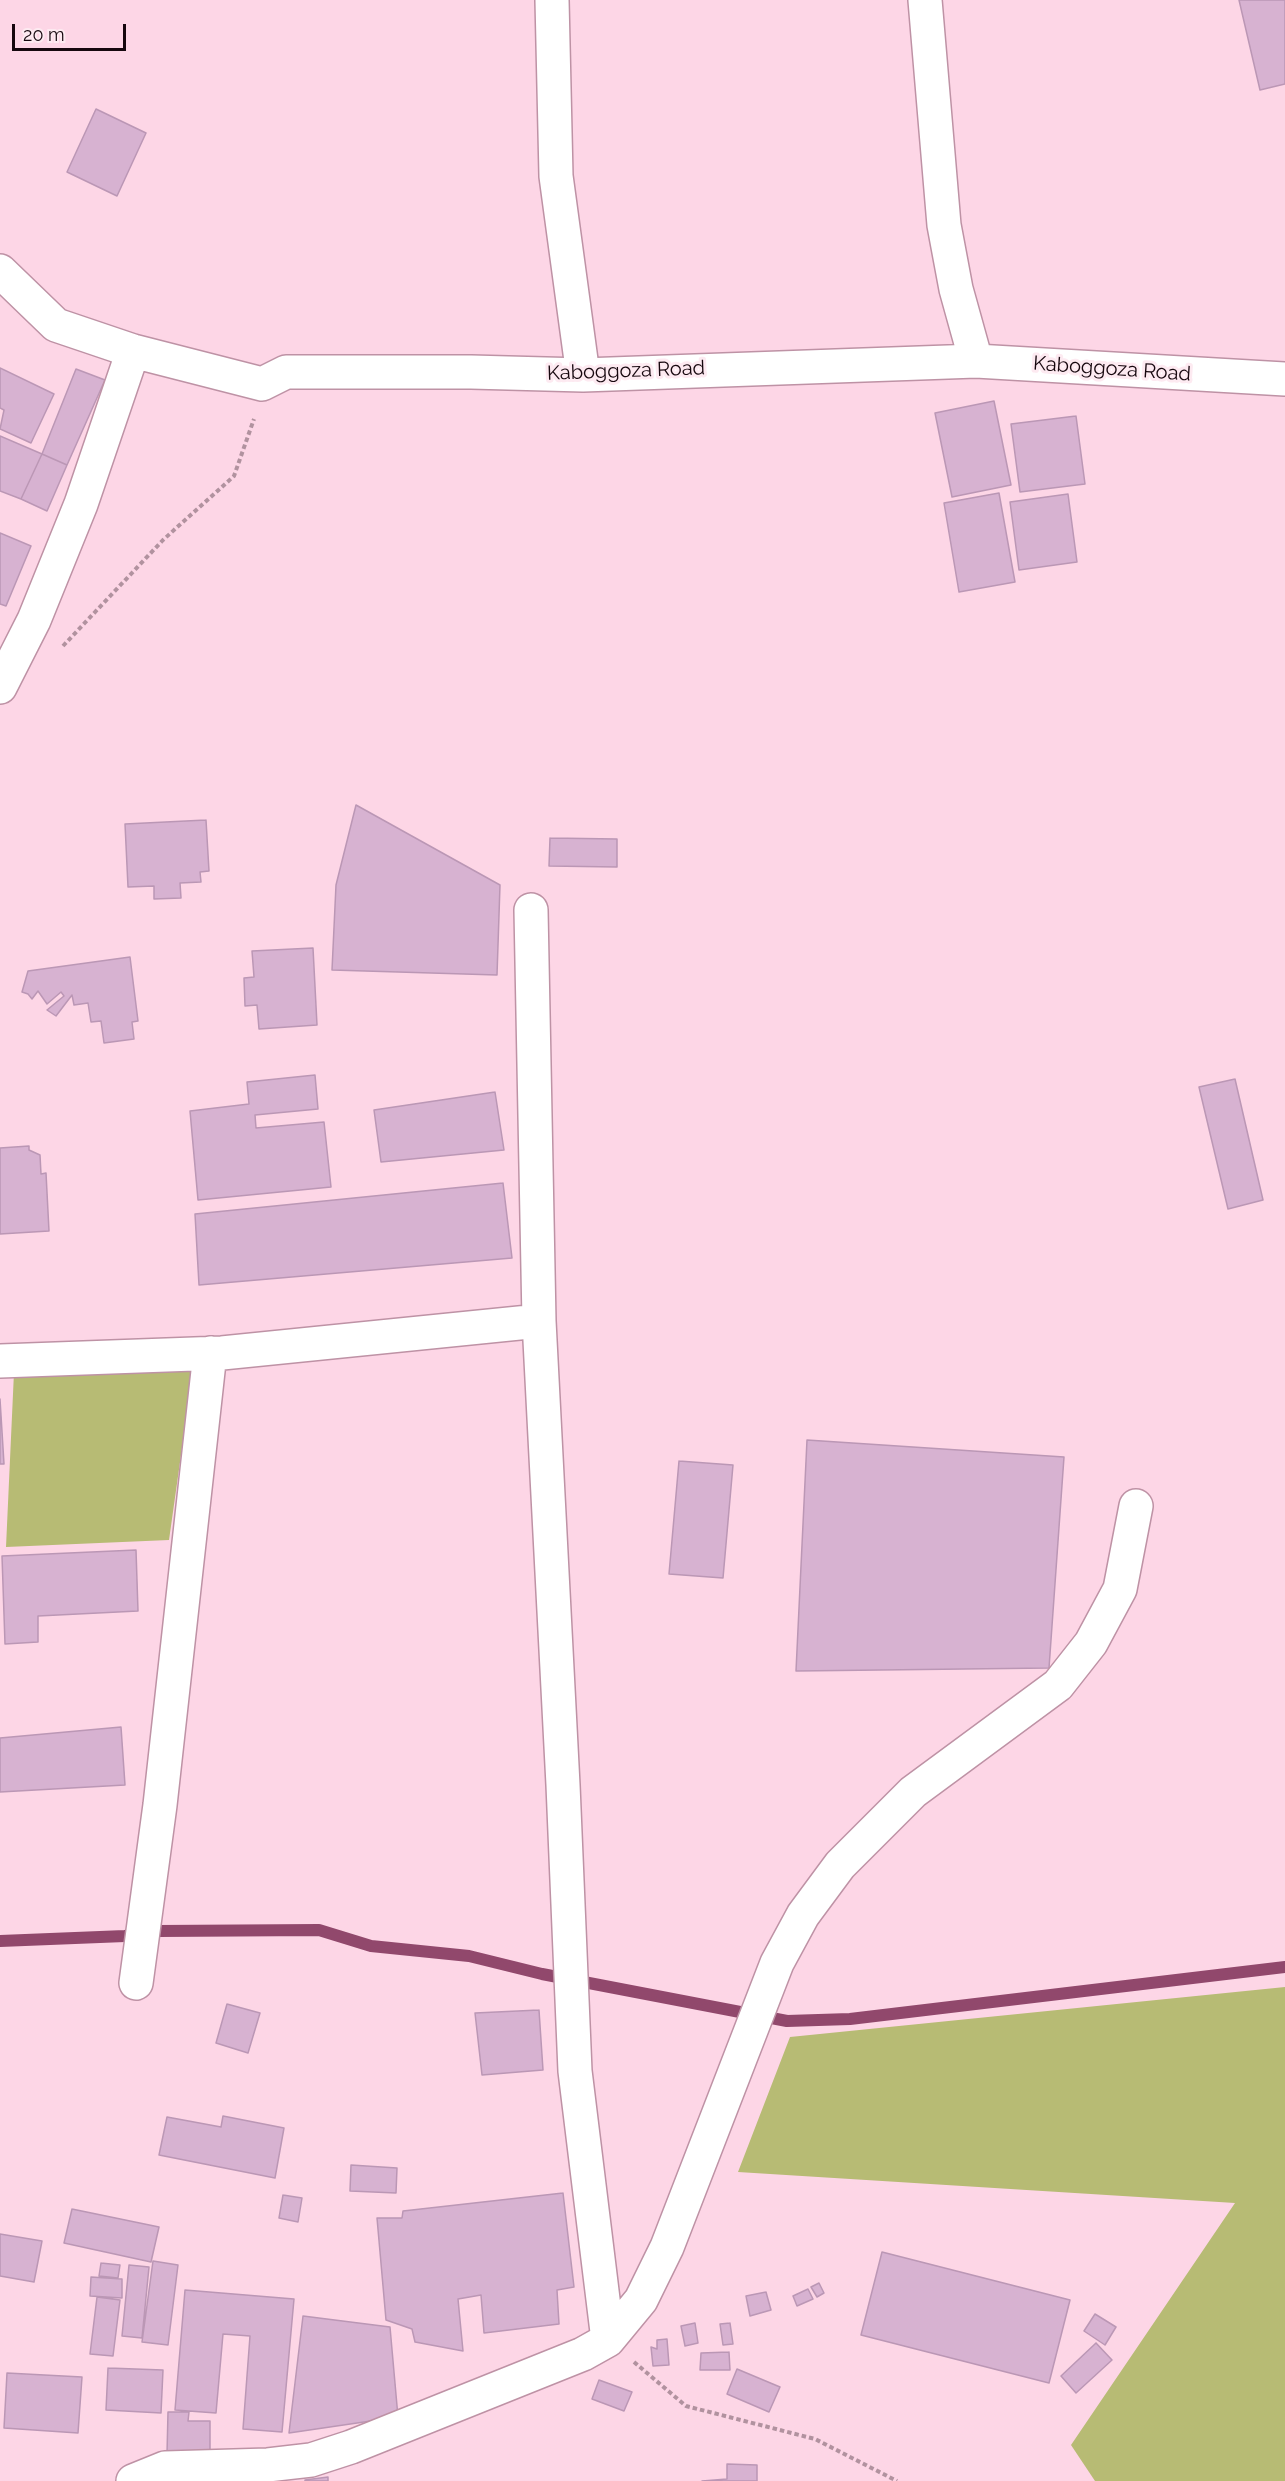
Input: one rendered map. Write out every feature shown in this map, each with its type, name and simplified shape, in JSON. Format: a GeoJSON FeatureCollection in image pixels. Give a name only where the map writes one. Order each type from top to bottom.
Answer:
{"type":"FeatureCollection","features":[{"type":"Feature","properties":{"kind":"street"},"geometry":{"type":"LineString","coordinates":[[552,0],[556,176],[583,375]]}},
{"type":"Feature","properties":{"kind":"street"},"geometry":{"type":"LineString","coordinates":[[925,0],[944,225],[956,289],[976,361]]}},
{"type":"Feature","properties":{"kind":"street"},"geometry":{"type":"LineString","coordinates":[[0,271],[56,325],[133,351],[262,384]]}},
{"type":"Feature","properties":{"kind":"street"},"geometry":{"type":"LineString","coordinates":[[0,687],[34,620],[81,504],[133,351]]}},
{"type":"Feature","properties":{"kind":"street","name":"Kaboggoza Road"},"geometry":{"type":"LineString","coordinates":[[262,384],[286,372],[471,372],[583,375],[976,361],[1285,379]]}},
{"type":"Feature","properties":{"kind":"street"},"geometry":{"type":"LineString","coordinates":[[531,910],[539,1321],[563,1785],[574,2072],[608,2340]]}},
{"type":"Feature","properties":{"kind":"street"},"geometry":{"type":"LineString","coordinates":[[0,1360],[210,1353],[539,1321]]}},
{"type":"Feature","properties":{"kind":"street"},"geometry":{"type":"LineString","coordinates":[[137,1968],[160,1805],[210,1353]]}},
{"type":"Feature","properties":{"kind":"street"},"geometry":{"type":"LineString","coordinates":[[133,2481],[165,2468],[268,2465],[310,2460],[351,2447],[582,2354],[608,2340],[641,2300],[667,2247],[777,1963],[803,1915],[840,1865],[914,1792],[1058,1685],[1091,1643],[1120,1590],[1136,1506]]}},
{"type":"Feature","properties":{"kind":"path"},"geometry":{"type":"LineString","coordinates":[[61,647],[163,540],[234,477],[250,435],[262,384]]}},
{"type":"Feature","properties":{"kind":"path"},"geometry":{"type":"LineString","coordinates":[[608,2340],[686,2406],[815,2439],[897,2481]]}},
{"type":"Feature","properties":{"kind":"green space"},"geometry":{"type":"Polygon","coordinates":[[[194,1363],[169,1540],[6,1547],[14,1372],[194,1363]]]}},
{"type":"Feature","properties":{"kind":"green space"},"geometry":{"type":"Polygon","coordinates":[[[1285,1987],[1285,2481],[1095,2481],[1071,2445],[1235,2203],[738,2172],[790,2037],[1285,1987]]]}},
{"type":"Feature","properties":{"kind":"building"},"geometry":{"type":"Polygon","coordinates":[[[1239,0],[1285,0],[1285,84],[1260,90],[1239,0]]]}},
{"type":"Feature","properties":{"kind":"building"},"geometry":{"type":"Polygon","coordinates":[[[96,109],[146,133],[117,196],[67,172],[96,109]]]}},
{"type":"Feature","properties":{"kind":"building"},"geometry":{"type":"Polygon","coordinates":[[[0,368],[54,394],[31,443],[0,429],[4,410],[0,408],[0,368]]]}},
{"type":"Feature","properties":{"kind":"building"},"geometry":{"type":"Polygon","coordinates":[[[76,369],[105,380],[67,465],[42,454],[76,369]]]}},
{"type":"Feature","properties":{"kind":"building"},"geometry":{"type":"Polygon","coordinates":[[[994,401],[1011,485],[952,497],[935,413],[994,401]]]}},
{"type":"Feature","properties":{"kind":"building"},"geometry":{"type":"Polygon","coordinates":[[[1076,416],[1085,484],[1020,492],[1011,424],[1076,416]]]}},
{"type":"Feature","properties":{"kind":"building"},"geometry":{"type":"Polygon","coordinates":[[[0,436],[42,454],[21,499],[0,491],[0,436]]]}},
{"type":"Feature","properties":{"kind":"building"},"geometry":{"type":"Polygon","coordinates":[[[42,454],[67,465],[47,511],[21,499],[42,454]]]}},
{"type":"Feature","properties":{"kind":"building"},"geometry":{"type":"Polygon","coordinates":[[[999,493],[1015,582],[959,592],[944,503],[999,493]]]}},
{"type":"Feature","properties":{"kind":"building"},"geometry":{"type":"Polygon","coordinates":[[[1068,494],[1077,562],[1019,570],[1010,502],[1068,494]]]}},
{"type":"Feature","properties":{"kind":"building"},"geometry":{"type":"Polygon","coordinates":[[[0,533],[31,546],[6,606],[0,604],[0,533]]]}},
{"type":"Feature","properties":{"kind":"building"},"geometry":{"type":"Polygon","coordinates":[[[356,805],[500,885],[497,975],[332,970],[336,885],[356,805]]]}},
{"type":"Feature","properties":{"kind":"building"},"geometry":{"type":"Polygon","coordinates":[[[206,820],[209,871],[200,872],[201,882],[180,883],[181,898],[154,899],[154,886],[128,887],[125,824],[206,820]]]}},
{"type":"Feature","properties":{"kind":"building"},"geometry":{"type":"Polygon","coordinates":[[[550,838],[617,839],[617,867],[549,866],[550,838]]]}},
{"type":"Feature","properties":{"kind":"building"},"geometry":{"type":"Polygon","coordinates":[[[313,948],[317,1025],[259,1029],[257,1005],[245,1006],[244,978],[254,977],[252,951],[313,948]]]}},
{"type":"Feature","properties":{"kind":"building"},"geometry":{"type":"Polygon","coordinates":[[[130,957],[138,1021],[132,1022],[134,1039],[104,1043],[101,1021],[91,1022],[88,1003],[74,1005],[72,995],[56,1016],[47,1010],[64,996],[61,992],[47,1004],[38,991],[32,999],[28,994],[22,992],[28,971],[130,957]]]}},
{"type":"Feature","properties":{"kind":"building"},"geometry":{"type":"Polygon","coordinates":[[[315,1075],[318,1109],[255,1115],[256,1128],[324,1122],[331,1187],[198,1200],[190,1111],[249,1104],[247,1082],[315,1075]]]}},
{"type":"Feature","properties":{"kind":"building"},"geometry":{"type":"Polygon","coordinates":[[[1235,1079],[1263,1200],[1228,1209],[1199,1087],[1235,1079]]]}},
{"type":"Feature","properties":{"kind":"building"},"geometry":{"type":"Polygon","coordinates":[[[495,1092],[504,1150],[381,1162],[374,1110],[495,1092]]]}},
{"type":"Feature","properties":{"kind":"building"},"geometry":{"type":"Polygon","coordinates":[[[29,1146],[29,1150],[40,1155],[41,1174],[46,1173],[49,1231],[0,1234],[0,1148],[29,1146]]]}},
{"type":"Feature","properties":{"kind":"building"},"geometry":{"type":"Polygon","coordinates":[[[503,1183],[512,1258],[199,1285],[195,1214],[503,1183]]]}},
{"type":"Feature","properties":{"kind":"building"},"geometry":{"type":"Polygon","coordinates":[[[0,1399],[4,1464],[0,1464],[0,1399]]]}},
{"type":"Feature","properties":{"kind":"building"},"geometry":{"type":"Polygon","coordinates":[[[807,1440],[1064,1457],[1049,1668],[796,1671],[807,1440]]]}},
{"type":"Feature","properties":{"kind":"building"},"geometry":{"type":"Polygon","coordinates":[[[679,1461],[733,1465],[723,1578],[669,1574],[679,1461]]]}},
{"type":"Feature","properties":{"kind":"building"},"geometry":{"type":"Polygon","coordinates":[[[136,1550],[138,1611],[38,1616],[38,1642],[5,1644],[2,1556],[136,1550]]]}},
{"type":"Feature","properties":{"kind":"building"},"geometry":{"type":"Polygon","coordinates":[[[121,1727],[125,1785],[0,1792],[0,1738],[121,1727]]]}},
{"type":"Feature","properties":{"kind":"building"},"geometry":{"type":"Polygon","coordinates":[[[227,2004],[260,2013],[248,2053],[216,2043],[227,2004]]]}},
{"type":"Feature","properties":{"kind":"building"},"geometry":{"type":"Polygon","coordinates":[[[539,2010],[543,2070],[482,2075],[475,2013],[539,2010]]]}},
{"type":"Feature","properties":{"kind":"building"},"geometry":{"type":"Polygon","coordinates":[[[223,2116],[284,2128],[275,2178],[159,2155],[167,2117],[221,2127],[223,2116]]]}},
{"type":"Feature","properties":{"kind":"building"},"geometry":{"type":"Polygon","coordinates":[[[351,2165],[397,2168],[396,2193],[350,2191],[351,2165]]]}},
{"type":"Feature","properties":{"kind":"building"},"geometry":{"type":"Polygon","coordinates":[[[563,2193],[574,2287],[557,2290],[559,2324],[484,2333],[481,2295],[458,2299],[463,2351],[415,2342],[412,2329],[386,2320],[377,2218],[402,2218],[403,2211],[563,2193]]]}},
{"type":"Feature","properties":{"kind":"building"},"geometry":{"type":"Polygon","coordinates":[[[283,2195],[302,2198],[298,2222],[279,2218],[283,2195]]]}},
{"type":"Feature","properties":{"kind":"building"},"geometry":{"type":"Polygon","coordinates":[[[72,2209],[159,2227],[151,2262],[64,2243],[72,2209]]]}},
{"type":"Feature","properties":{"kind":"building"},"geometry":{"type":"Polygon","coordinates":[[[0,2234],[42,2241],[34,2282],[0,2276],[0,2234]]]}},
{"type":"Feature","properties":{"kind":"building"},"geometry":{"type":"Polygon","coordinates":[[[882,2252],[1070,2300],[1049,2383],[861,2335],[882,2252]]]}},
{"type":"Feature","properties":{"kind":"building"},"geometry":{"type":"Polygon","coordinates":[[[153,2261],[178,2265],[168,2345],[142,2342],[153,2261]]]}},
{"type":"Feature","properties":{"kind":"building"},"geometry":{"type":"Polygon","coordinates":[[[101,2263],[120,2265],[118,2278],[99,2276],[101,2263]]]}},
{"type":"Feature","properties":{"kind":"building"},"geometry":{"type":"Polygon","coordinates":[[[129,2265],[149,2267],[142,2338],[122,2336],[129,2265]]]}},
{"type":"Feature","properties":{"kind":"building"},"geometry":{"type":"Polygon","coordinates":[[[91,2277],[122,2279],[122,2298],[90,2296],[91,2277]]]}},
{"type":"Feature","properties":{"kind":"building"},"geometry":{"type":"Polygon","coordinates":[[[819,2283],[824,2293],[817,2297],[811,2287],[819,2283]]]}},
{"type":"Feature","properties":{"kind":"building"},"geometry":{"type":"Polygon","coordinates":[[[808,2289],[813,2299],[797,2306],[793,2296],[808,2289]]]}},
{"type":"Feature","properties":{"kind":"building"},"geometry":{"type":"Polygon","coordinates":[[[185,2290],[294,2299],[282,2432],[243,2429],[250,2336],[223,2334],[216,2413],[175,2410],[185,2290]]]}},
{"type":"Feature","properties":{"kind":"building"},"geometry":{"type":"Polygon","coordinates":[[[766,2292],[771,2310],[750,2316],[746,2296],[766,2292]]]}},
{"type":"Feature","properties":{"kind":"building"},"geometry":{"type":"Polygon","coordinates":[[[97,2297],[120,2300],[113,2356],[90,2354],[97,2297]]]}},
{"type":"Feature","properties":{"kind":"building"},"geometry":{"type":"Polygon","coordinates":[[[1095,2314],[1116,2327],[1105,2345],[1084,2331],[1095,2314]]]}},
{"type":"Feature","properties":{"kind":"building"},"geometry":{"type":"Polygon","coordinates":[[[303,2316],[390,2327],[398,2417],[289,2433],[303,2316]]]}},
{"type":"Feature","properties":{"kind":"building"},"geometry":{"type":"Polygon","coordinates":[[[695,2323],[698,2343],[685,2346],[681,2326],[695,2323]]]}},
{"type":"Feature","properties":{"kind":"building"},"geometry":{"type":"Polygon","coordinates":[[[730,2323],[733,2344],[723,2345],[720,2324],[730,2323]]]}},
{"type":"Feature","properties":{"kind":"building"},"geometry":{"type":"Polygon","coordinates":[[[667,2339],[669,2365],[653,2366],[651,2347],[657,2349],[657,2340],[667,2339]]]}},
{"type":"Feature","properties":{"kind":"building"},"geometry":{"type":"Polygon","coordinates":[[[1096,2343],[1112,2360],[1076,2393],[1061,2376],[1096,2343]]]}},
{"type":"Feature","properties":{"kind":"building"},"geometry":{"type":"Polygon","coordinates":[[[729,2352],[730,2370],[700,2370],[701,2353],[729,2352]]]}},
{"type":"Feature","properties":{"kind":"building"},"geometry":{"type":"Polygon","coordinates":[[[108,2368],[163,2370],[161,2413],[106,2410],[108,2368]]]}},
{"type":"Feature","properties":{"kind":"building"},"geometry":{"type":"Polygon","coordinates":[[[737,2369],[780,2387],[769,2412],[727,2394],[737,2369]]]}},
{"type":"Feature","properties":{"kind":"building"},"geometry":{"type":"Polygon","coordinates":[[[7,2373],[82,2377],[78,2433],[4,2428],[7,2373]]]}},
{"type":"Feature","properties":{"kind":"building"},"geometry":{"type":"Polygon","coordinates":[[[599,2380],[632,2392],[624,2411],[592,2399],[599,2380]]]}},
{"type":"Feature","properties":{"kind":"building"},"geometry":{"type":"Polygon","coordinates":[[[168,2412],[189,2412],[188,2421],[210,2421],[210,2455],[167,2454],[168,2412]]]}},
{"type":"Feature","properties":{"kind":"building"},"geometry":{"type":"Polygon","coordinates":[[[727,2464],[757,2465],[757,2481],[702,2481],[727,2479],[727,2464]]]}},
{"type":"Feature","properties":{"kind":"building"},"geometry":{"type":"Polygon","coordinates":[[[328,2477],[328,2481],[305,2481],[305,2480],[328,2477]]]}},
{"type":"Feature","properties":{"kind":"waterway"},"geometry":{"type":"LineString","coordinates":[[0,1941],[125,1936],[158,1931],[319,1930],[371,1946],[469,1956],[542,1974],[787,2021],[850,2019],[1285,1967]]}}]}
